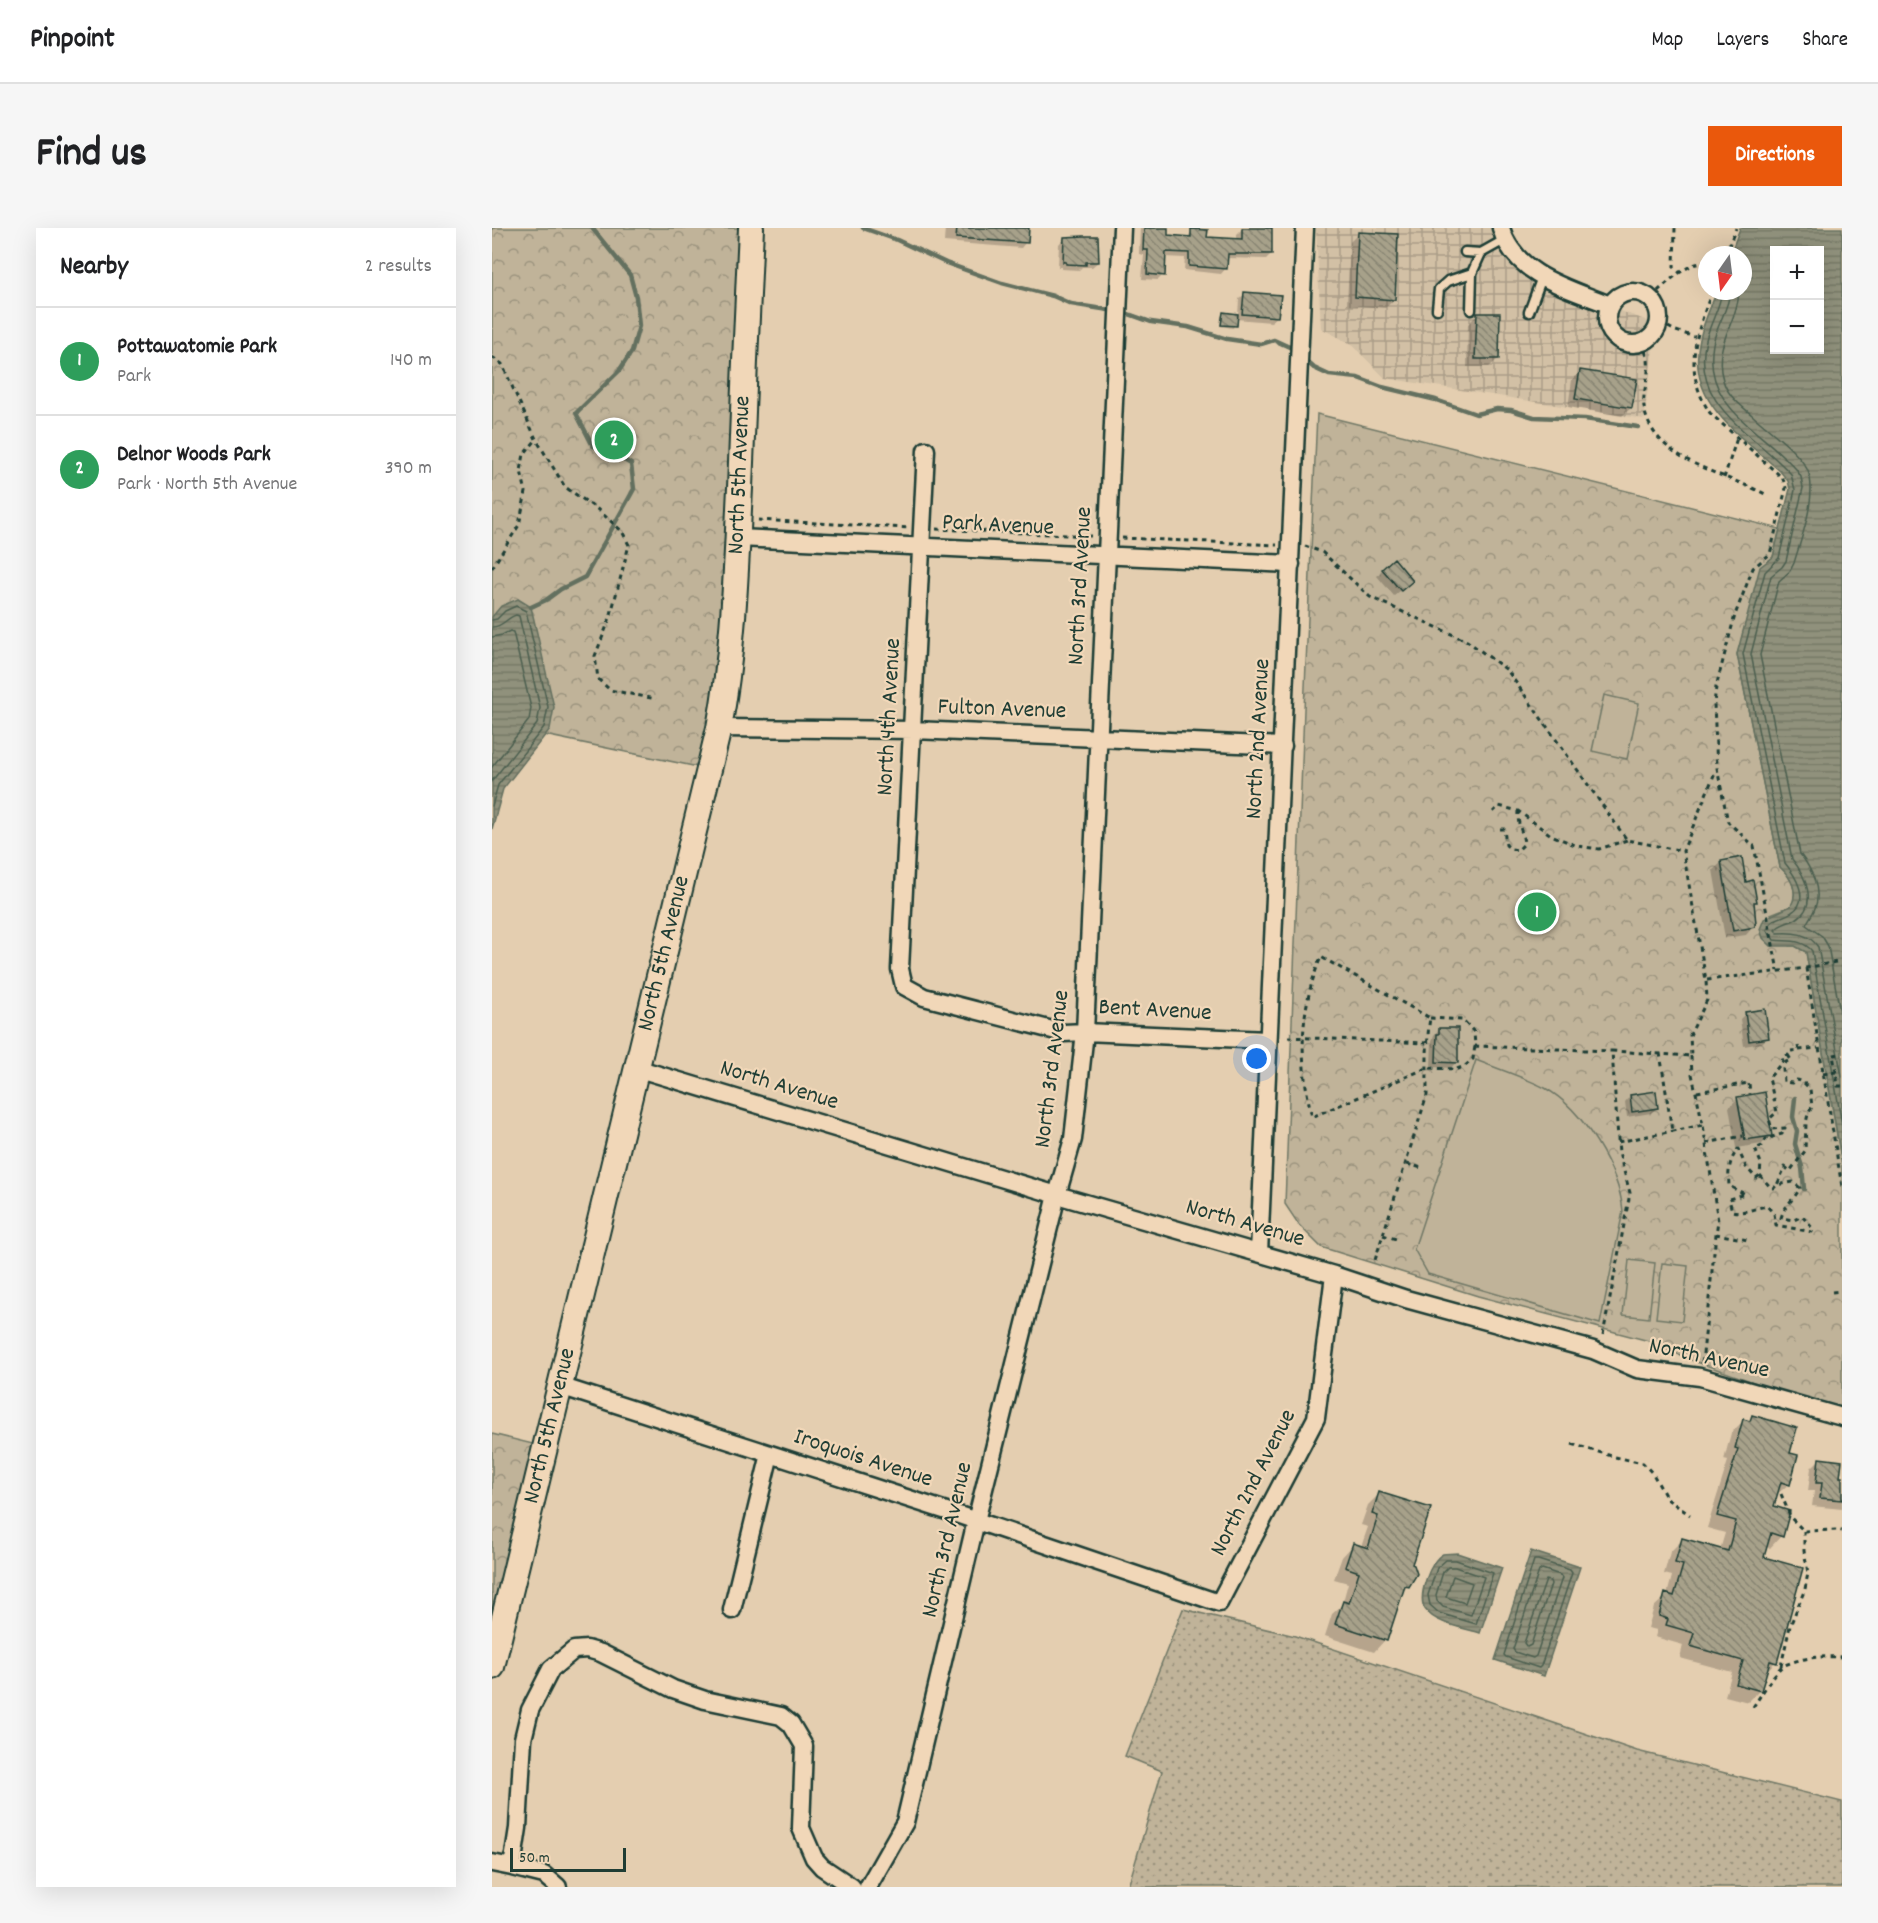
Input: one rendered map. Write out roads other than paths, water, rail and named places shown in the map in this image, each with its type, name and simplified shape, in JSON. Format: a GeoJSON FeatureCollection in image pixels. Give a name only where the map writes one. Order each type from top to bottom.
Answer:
{"type":"FeatureCollection","features":[{"type":"Feature","properties":{"kind":"main road","name":"North 5th Avenue"},"geometry":{"type":"LineString","coordinates":[[492,1667],[719,728],[732,654],[750,239]]}},
{"type":"Feature","properties":{"kind":"street","name":"North 3rd Avenue"},"geometry":{"type":"LineString","coordinates":[[868,1887],[905,1822],[976,1521],[1073,1139],[1085,1032],[1122,228]]}},
{"type":"Feature","properties":{"kind":"street","name":"North 2nd Avenue"},"geometry":{"type":"LineString","coordinates":[[1259,1253],[1305,228]]}},
{"type":"Feature","properties":{"kind":"street"},"geometry":{"type":"LineString","coordinates":[[1503,234],[1518,258],[1542,277],[1610,304]]}},
{"type":"Feature","properties":{"kind":"street"},"geometry":{"type":"LineString","coordinates":[[1636,291],[1651,297],[1657,305],[1660,323],[1653,335],[1642,343],[1624,342],[1610,331],[1607,322],[1610,304],[1622,294],[1636,291]]}},
{"type":"Feature","properties":{"kind":"street","name":"North 4th Avenue"},"geometry":{"type":"LineString","coordinates":[[904,986],[900,969],[914,730],[926,450]]}},
{"type":"Feature","properties":{"kind":"street","name":"Park Avenue"},"geometry":{"type":"LineString","coordinates":[[738,538],[1291,564]]}},
{"type":"Feature","properties":{"kind":"street","name":"Fulton Avenue"},"geometry":{"type":"LineString","coordinates":[[719,728],[914,730],[1283,746]]}},
{"type":"Feature","properties":{"kind":"street","name":"Bent Avenue"},"geometry":{"type":"LineString","coordinates":[[904,986],[924,997],[1064,1033],[1267,1040]]}},
{"type":"Feature","properties":{"kind":"street","name":"North Avenue"},"geometry":{"type":"LineString","coordinates":[[636,1068],[1057,1195],[1334,1275],[1406,1299],[1593,1350],[1637,1369],[1700,1377],[1842,1417]]}},
{"type":"Feature","properties":{"kind":"street","name":"North 2nd Avenue"},"geometry":{"type":"LineString","coordinates":[[1219,1603],[1317,1418],[1334,1275]]}},
{"type":"Feature","properties":{"kind":"street","name":"Iroquois Avenue"},"geometry":{"type":"LineString","coordinates":[[560,1386],[976,1521],[1219,1603]]}},
{"type":"Feature","properties":{"kind":"street"},"geometry":{"type":"LineString","coordinates":[[732,1610],[770,1454]]}},
{"type":"Feature","properties":{"kind":"street"},"geometry":{"type":"LineString","coordinates":[[512,1868],[518,1828],[523,1739],[530,1710],[551,1669],[574,1650],[587,1649],[601,1653],[674,1689],[705,1700],[781,1716],[791,1724],[804,1746],[801,1828],[814,1858],[822,1867],[852,1887]]}},
{"type":"Feature","properties":{"kind":"street"},"geometry":{"type":"LineString","coordinates":[[492,1863],[544,1875],[558,1887]]}},
{"type":"Feature","properties":{"kind":"lane"},"geometry":{"type":"LineString","coordinates":[[1471,310],[1472,273],[1481,252],[1503,234]]}},
{"type":"Feature","properties":{"kind":"lane"},"geometry":{"type":"LineString","coordinates":[[1465,252],[1481,252]]}},
{"type":"Feature","properties":{"kind":"lane"},"geometry":{"type":"LineString","coordinates":[[1437,309],[1439,289],[1448,281],[1472,273]]}},
{"type":"Feature","properties":{"kind":"lane"},"geometry":{"type":"LineString","coordinates":[[1528,312],[1542,277]]}},
{"type":"Feature","properties":{"kind":"water"},"geometry":{"type":"Polygon","coordinates":[[[1740,228],[1842,228],[1842,1164],[1806,952],[1795,946],[1771,946],[1763,938],[1760,929],[1764,919],[1791,906],[1794,890],[1787,875],[1780,867],[1737,654],[1760,567],[1773,557],[1790,489],[1788,481],[1780,471],[1733,430],[1708,399],[1697,361],[1705,321],[1713,300],[1752,300],[1752,246],[1733,246],[1740,228]]]}},
{"type":"Feature","properties":{"kind":"water"},"geometry":{"type":"Polygon","coordinates":[[[518,599],[531,607],[554,707],[550,729],[503,789],[492,829],[492,617],[501,606],[518,599]]]}},
{"type":"Feature","properties":{"kind":"water"},"geometry":{"type":"Polygon","coordinates":[[[1531,1551],[1580,1567],[1544,1676],[1495,1660],[1531,1551]]]}},
{"type":"Feature","properties":{"kind":"water"},"geometry":{"type":"Polygon","coordinates":[[[1457,1553],[1502,1568],[1480,1633],[1450,1625],[1436,1618],[1425,1609],[1423,1603],[1426,1579],[1434,1563],[1443,1554],[1457,1553]]]}},
{"type":"Feature","properties":{"kind":"waterway"},"geometry":{"type":"LineString","coordinates":[[531,607],[585,577],[634,489],[631,464],[607,450],[593,446],[576,413],[619,371],[632,351],[639,326],[636,297],[630,275],[592,228]]}},
{"type":"Feature","properties":{"kind":"waterway"},"geometry":{"type":"LineString","coordinates":[[863,228],[897,240],[946,263],[1002,283],[1053,296],[1071,304],[1115,311]]}},
{"type":"Feature","properties":{"kind":"waterway"},"geometry":{"type":"LineString","coordinates":[[1123,312],[1151,322],[1188,327],[1227,339],[1261,344],[1274,340],[1296,350]]}},
{"type":"Feature","properties":{"kind":"waterway"},"geometry":{"type":"LineString","coordinates":[[1303,358],[1314,368],[1329,375],[1358,378],[1476,414],[1497,409],[1511,410],[1534,417],[1585,419],[1638,427]]}},
{"type":"Feature","properties":{"kind":"waterway"},"geometry":{"type":"LineString","coordinates":[[1795,1098],[1793,1117],[1797,1131],[1795,1144],[1802,1167],[1804,1189]]}},
{"type":"Feature","properties":{"kind":"place","name":"Delnor Woods Park"},"geometry":{"type":"Point","coordinates":[614,440]}},
{"type":"Feature","properties":{"kind":"place","name":"Pottawatomie Park"},"geometry":{"type":"Point","coordinates":[1537,912]}}]}
